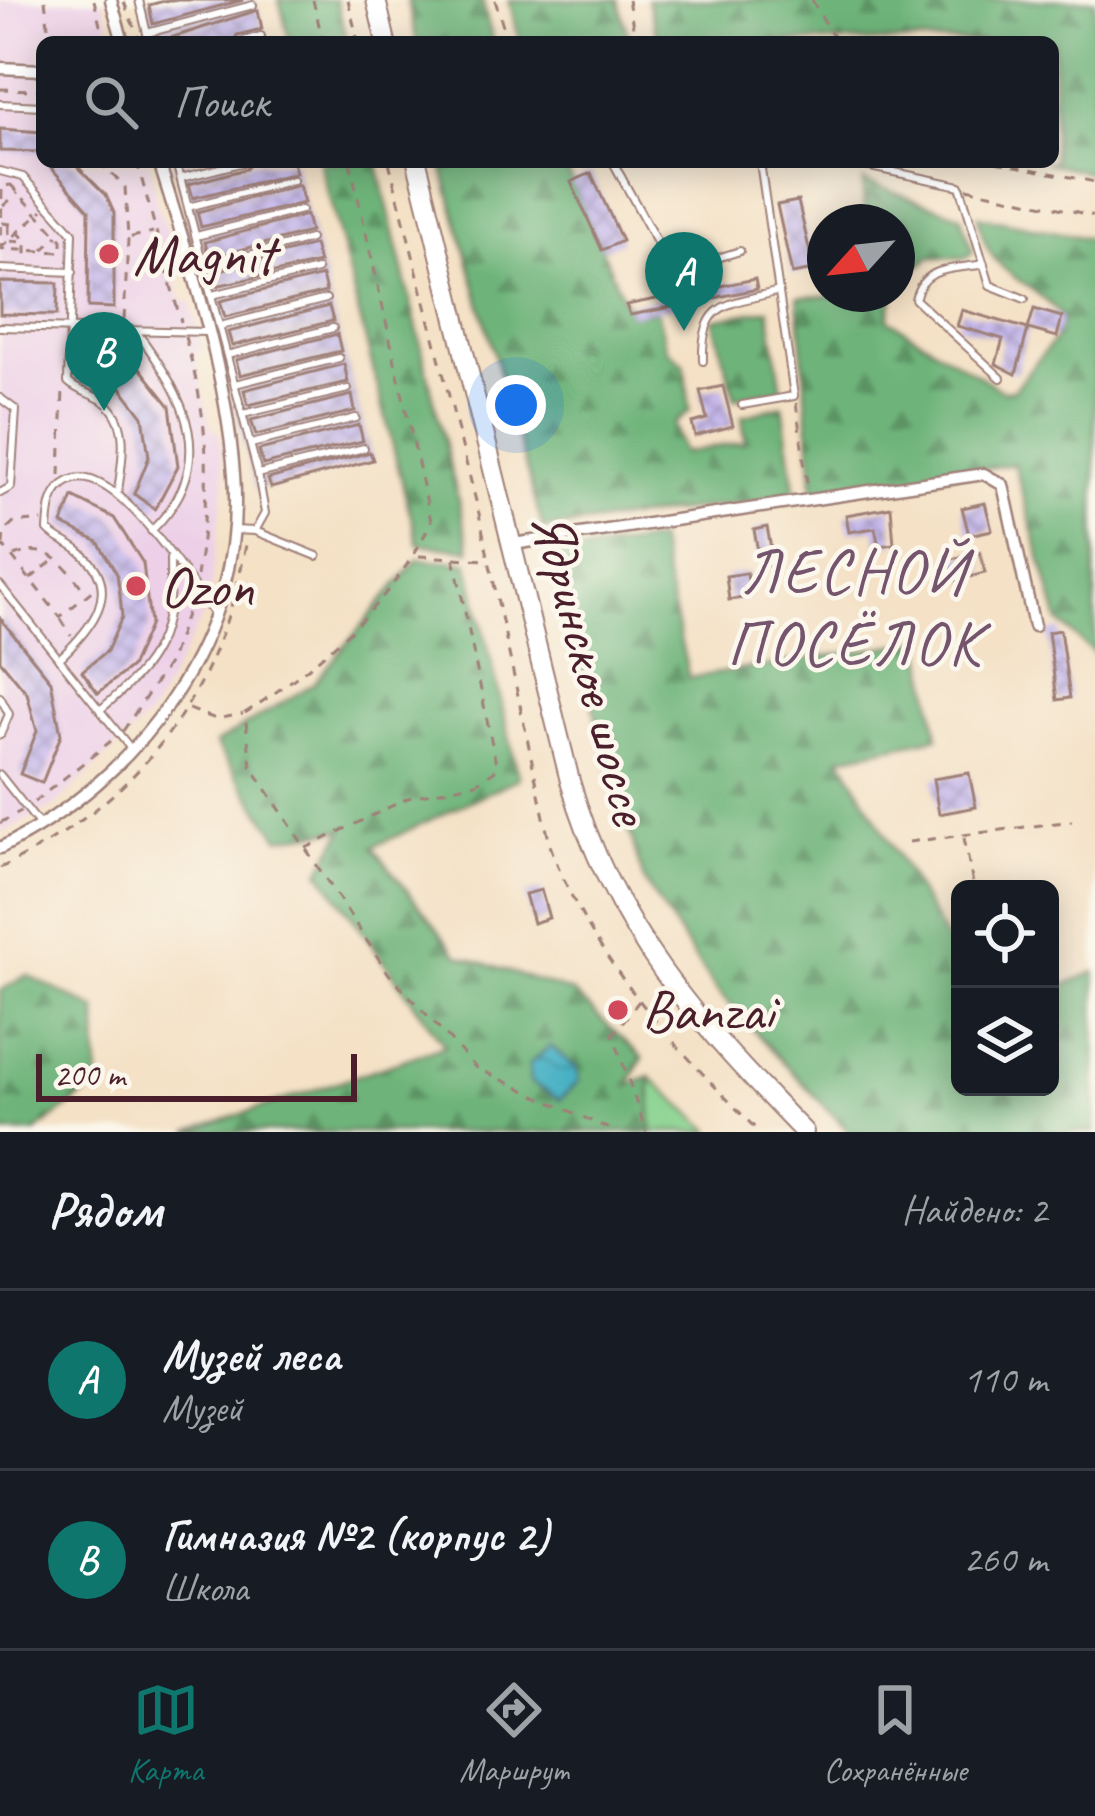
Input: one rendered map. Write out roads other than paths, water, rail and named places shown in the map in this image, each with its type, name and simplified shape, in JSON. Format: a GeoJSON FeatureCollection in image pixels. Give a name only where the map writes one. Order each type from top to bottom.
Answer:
{"type":"FeatureCollection","features":[{"type":"Feature","properties":{"kind":"main road"},"geometry":{"type":"LineString","coordinates":[[376,0],[385,36]]}},
{"type":"Feature","properties":{"kind":"main road","name":"Ядринское шоссе"},"geometry":{"type":"LineString","coordinates":[[419,168],[570,782],[608,886],[678,996],[804,1132]]}},
{"type":"Feature","properties":{"kind":"street"},"geometry":{"type":"LineString","coordinates":[[111,0],[121,36]]}},
{"type":"Feature","properties":{"kind":"street"},"geometry":{"type":"LineString","coordinates":[[0,68],[36,70]]}},
{"type":"Feature","properties":{"kind":"street"},"geometry":{"type":"LineString","coordinates":[[0,848],[41,827],[133,752],[175,696],[216,616],[233,530],[235,476],[207,332],[161,168]]}},
{"type":"Feature","properties":{"kind":"street"},"geometry":{"type":"LineString","coordinates":[[513,544],[984,474],[1004,485],[1034,626]]}},
{"type":"Feature","properties":{"kind":"lane"},"geometry":{"type":"LineString","coordinates":[[142,1],[146,36]]}},
{"type":"Feature","properties":{"kind":"lane"},"geometry":{"type":"LineString","coordinates":[[155,36],[253,5]]}},
{"type":"Feature","properties":{"kind":"lane"},"geometry":{"type":"LineString","coordinates":[[0,104],[36,106]]}},
{"type":"Feature","properties":{"kind":"lane"},"geometry":{"type":"LineString","coordinates":[[178,168],[259,474],[266,513],[256,531]]}},
{"type":"Feature","properties":{"kind":"lane"},"geometry":{"type":"LineString","coordinates":[[181,178],[220,168]]}},
{"type":"Feature","properties":{"kind":"lane"},"geometry":{"type":"LineString","coordinates":[[616,168],[673,272],[740,251]]}},
{"type":"Feature","properties":{"kind":"lane"},"geometry":{"type":"LineString","coordinates":[[742,405],[794,396],[761,168]]}},
{"type":"Feature","properties":{"kind":"lane"},"geometry":{"type":"LineString","coordinates":[[876,168],[959,185],[995,290],[1025,299]]}},
{"type":"Feature","properties":{"kind":"lane"},"geometry":{"type":"LineString","coordinates":[[0,171],[19,175],[73,233],[69,384],[101,400],[118,420],[123,450],[118,494]]}},
{"type":"Feature","properties":{"kind":"lane"},"geometry":{"type":"LineString","coordinates":[[188,207],[293,180]]}},
{"type":"Feature","properties":{"kind":"lane"},"geometry":{"type":"LineString","coordinates":[[196,236],[301,210]]}},
{"type":"Feature","properties":{"kind":"lane"},"geometry":{"type":"LineString","coordinates":[[204,267],[310,239]]}},
{"type":"Feature","properties":{"kind":"lane"},"geometry":{"type":"LineString","coordinates":[[984,264],[941,269],[920,284],[915,299],[1001,378]]}},
{"type":"Feature","properties":{"kind":"lane"},"geometry":{"type":"LineString","coordinates":[[0,269],[73,272]]}},
{"type":"Feature","properties":{"kind":"lane"},"geometry":{"type":"LineString","coordinates":[[212,295],[317,270]]}},
{"type":"Feature","properties":{"kind":"lane"},"geometry":{"type":"LineString","coordinates":[[703,361],[702,328],[716,308],[779,291]]}},
{"type":"Feature","properties":{"kind":"lane"},"geometry":{"type":"LineString","coordinates":[[220,326],[326,299]]}},
{"type":"Feature","properties":{"kind":"lane"},"geometry":{"type":"LineString","coordinates":[[0,327],[207,332]]}},
{"type":"Feature","properties":{"kind":"lane"},"geometry":{"type":"LineString","coordinates":[[227,355],[333,328]]}},
{"type":"Feature","properties":{"kind":"lane"},"geometry":{"type":"LineString","coordinates":[[136,331],[173,385],[190,431],[189,470],[181,494],[151,531]]}},
{"type":"Feature","properties":{"kind":"lane"},"geometry":{"type":"LineString","coordinates":[[235,384],[339,358]]}},
{"type":"Feature","properties":{"kind":"lane"},"geometry":{"type":"LineString","coordinates":[[243,414],[348,389]]}},
{"type":"Feature","properties":{"kind":"lane"},"geometry":{"type":"LineString","coordinates":[[0,398],[16,410],[11,488],[0,493]]}},
{"type":"Feature","properties":{"kind":"lane"},"geometry":{"type":"LineString","coordinates":[[251,444],[356,418]]}},
{"type":"Feature","properties":{"kind":"lane"},"geometry":{"type":"LineString","coordinates":[[259,474],[364,448]]}},
{"type":"Feature","properties":{"kind":"lane"},"geometry":{"type":"LineString","coordinates":[[59,659],[98,616],[100,584],[91,563],[53,536],[49,522],[59,488],[83,477],[118,494],[216,616]]}},
{"type":"Feature","properties":{"kind":"lane"},"geometry":{"type":"LineString","coordinates":[[233,530],[256,531],[317,556]]}},
{"type":"Feature","properties":{"kind":"lane"},"geometry":{"type":"LineString","coordinates":[[100,710],[140,675],[162,639],[170,610],[170,556]]}},
{"type":"Feature","properties":{"kind":"lane"},"geometry":{"type":"LineString","coordinates":[[0,585],[133,752]]}},
{"type":"Feature","properties":{"kind":"lane"},"geometry":{"type":"LineString","coordinates":[[0,697],[9,714],[0,735]]}},
{"type":"Feature","properties":{"kind":"lane"},"geometry":{"type":"LineString","coordinates":[[0,776],[41,827]]}},
{"type":"Feature","properties":{"kind":"water"},"geometry":{"type":"Polygon","coordinates":[[[550,1046],[577,1068],[579,1081],[560,1100],[530,1082],[529,1064],[550,1046]]]}},
{"type":"Feature","properties":{"kind":"place","name":"Magnit"},"geometry":{"type":"Point","coordinates":[109,254]}},
{"type":"Feature","properties":{"kind":"place","name":"Музей леса"},"geometry":{"type":"Point","coordinates":[684,331]}},
{"type":"Feature","properties":{"kind":"place","name":"Гимназия №2 (корпус 2)"},"geometry":{"type":"Point","coordinates":[104,411]}},
{"type":"Feature","properties":{"kind":"place","name":"Ozon"},"geometry":{"type":"Point","coordinates":[136,586]}},
{"type":"Feature","properties":{"kind":"place","name":"Banzai"},"geometry":{"type":"Point","coordinates":[618,1010]}},
{"type":"Feature","properties":{"kind":"district","name":"ЛЕСНОЙ ПОСЁЛОК"},"geometry":{"type":"Point","coordinates":[855,606]}}]}
